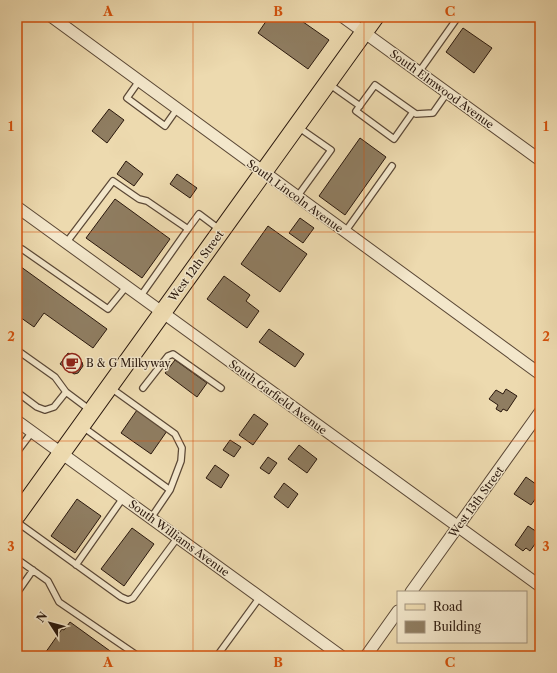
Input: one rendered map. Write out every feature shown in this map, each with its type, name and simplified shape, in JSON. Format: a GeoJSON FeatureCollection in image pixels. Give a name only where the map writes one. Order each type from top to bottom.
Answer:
{"type":"FeatureCollection","features":[{"type":"Feature","properties":{"kind":"main road","name":"West 12th Street"},"geometry":{"type":"LineString","coordinates":[[17,515],[375,17]]}},
{"type":"Feature","properties":{"kind":"street","name":"South Lincoln Avenue"},"geometry":{"type":"LineString","coordinates":[[52,17],[540,374]]}},
{"type":"Feature","properties":{"kind":"street","name":"South Elmwood Avenue"},"geometry":{"type":"LineString","coordinates":[[343,17],[540,160]]}},
{"type":"Feature","properties":{"kind":"street","name":"South Garfield Avenue"},"geometry":{"type":"LineString","coordinates":[[17,207],[540,586]]}},
{"type":"Feature","properties":{"kind":"street","name":"West 13th Street"},"geometry":{"type":"LineString","coordinates":[[412,591],[540,412]]}},
{"type":"Feature","properties":{"kind":"street","name":"South Williams Avenue"},"geometry":{"type":"LineString","coordinates":[[17,421],[341,656]]}},
{"type":"Feature","properties":{"kind":"street"},"geometry":{"type":"LineString","coordinates":[[366,656],[397,612]]}},
{"type":"Feature","properties":{"kind":"lane"},"geometry":{"type":"LineString","coordinates":[[419,72],[458,17]]}},
{"type":"Feature","properties":{"kind":"lane"},"geometry":{"type":"LineString","coordinates":[[139,81],[126,98],[165,126],[177,109]]}},
{"type":"Feature","properties":{"kind":"lane"},"geometry":{"type":"LineString","coordinates":[[328,83],[360,106]]}},
{"type":"Feature","properties":{"kind":"lane"},"geometry":{"type":"LineString","coordinates":[[413,112],[394,139],[356,112],[375,85],[416,114],[433,113],[447,93]]}},
{"type":"Feature","properties":{"kind":"lane"},"geometry":{"type":"LineString","coordinates":[[296,126],[331,150],[297,197]]}},
{"type":"Feature","properties":{"kind":"lane"},"geometry":{"type":"LineString","coordinates":[[345,232],[392,166]]}},
{"type":"Feature","properties":{"kind":"lane"},"geometry":{"type":"LineString","coordinates":[[66,243],[113,181],[139,199],[147,201],[188,229]]}},
{"type":"Feature","properties":{"kind":"lane"},"geometry":{"type":"LineString","coordinates":[[140,297],[199,214],[222,230]]}},
{"type":"Feature","properties":{"kind":"lane"},"geometry":{"type":"LineString","coordinates":[[17,247],[108,309],[126,287]]}},
{"type":"Feature","properties":{"kind":"lane"},"geometry":{"type":"LineString","coordinates":[[17,350],[55,377],[66,392],[92,411]]}},
{"type":"Feature","properties":{"kind":"lane"},"geometry":{"type":"LineString","coordinates":[[143,388],[168,356],[173,354],[221,388]]}},
{"type":"Feature","properties":{"kind":"lane"},"geometry":{"type":"LineString","coordinates":[[109,387],[175,434],[182,448],[181,461],[170,490],[151,518]]}},
{"type":"Feature","properties":{"kind":"lane"},"geometry":{"type":"LineString","coordinates":[[17,392],[37,407],[45,410],[54,406],[66,392]]}},
{"type":"Feature","properties":{"kind":"lane"},"geometry":{"type":"LineString","coordinates":[[81,426],[170,490]]}},
{"type":"Feature","properties":{"kind":"lane"},"geometry":{"type":"LineString","coordinates":[[17,452],[32,432]]}},
{"type":"Feature","properties":{"kind":"lane"},"geometry":{"type":"LineString","coordinates":[[76,565],[123,498]]}},
{"type":"Feature","properties":{"kind":"lane"},"geometry":{"type":"LineString","coordinates":[[17,522],[121,597],[128,600],[133,598],[178,537]]}},
{"type":"Feature","properties":{"kind":"lane"},"geometry":{"type":"LineString","coordinates":[[17,559],[48,581],[59,602],[138,656]]}},
{"type":"Feature","properties":{"kind":"lane"},"geometry":{"type":"LineString","coordinates":[[17,593],[33,570]]}},
{"type":"Feature","properties":{"kind":"lane"},"geometry":{"type":"LineString","coordinates":[[217,656],[260,597]]}},
{"type":"Feature","properties":{"kind":"building"},"geometry":{"type":"Polygon","coordinates":[[[269,17],[296,17],[329,40],[308,69],[258,33],[269,17]]]}},
{"type":"Feature","properties":{"kind":"building"},"geometry":{"type":"Polygon","coordinates":[[[463,28],[492,48],[474,73],[446,52],[463,28]]]}},
{"type":"Feature","properties":{"kind":"building"},"geometry":{"type":"Polygon","coordinates":[[[109,109],[124,120],[107,143],[92,131],[109,109]]]}},
{"type":"Feature","properties":{"kind":"building"},"geometry":{"type":"Polygon","coordinates":[[[360,138],[386,157],[345,215],[319,196],[360,138]]]}},
{"type":"Feature","properties":{"kind":"building"},"geometry":{"type":"Polygon","coordinates":[[[126,161],[143,174],[134,186],[117,174],[126,161]]]}},
{"type":"Feature","properties":{"kind":"building"},"geometry":{"type":"Polygon","coordinates":[[[177,174],[197,188],[190,198],[170,184],[177,174]]]}},
{"type":"Feature","properties":{"kind":"building"},"geometry":{"type":"Polygon","coordinates":[[[115,199],[170,239],[142,278],[86,238],[115,199]]]}},
{"type":"Feature","properties":{"kind":"building"},"geometry":{"type":"Polygon","coordinates":[[[300,218],[314,228],[303,243],[289,233],[300,218]]]}},
{"type":"Feature","properties":{"kind":"building"},"geometry":{"type":"Polygon","coordinates":[[[268,226],[307,254],[280,292],[241,264],[268,226]]]}},
{"type":"Feature","properties":{"kind":"building"},"geometry":{"type":"Polygon","coordinates":[[[17,264],[107,329],[93,348],[44,313],[34,327],[17,315],[17,264]]]}},
{"type":"Feature","properties":{"kind":"building"},"geometry":{"type":"Polygon","coordinates":[[[224,276],[250,295],[246,301],[259,311],[247,328],[207,299],[224,276]]]}},
{"type":"Feature","properties":{"kind":"building"},"geometry":{"type":"Polygon","coordinates":[[[269,329],[304,354],[295,367],[259,342],[269,329]]]}},
{"type":"Feature","properties":{"kind":"building","name":"B & G Milkyway"},"geometry":{"type":"Polygon","coordinates":[[[68,353],[82,362],[83,366],[78,373],[74,374],[60,364],[68,353]]]}},
{"type":"Feature","properties":{"kind":"building"},"geometry":{"type":"Polygon","coordinates":[[[175,360],[207,383],[197,397],[165,373],[175,360]]]}},
{"type":"Feature","properties":{"kind":"building"},"geometry":{"type":"Polygon","coordinates":[[[506,389],[517,396],[507,411],[503,409],[501,412],[496,409],[498,405],[489,399],[496,390],[503,394],[506,389]]]}},
{"type":"Feature","properties":{"kind":"building"},"geometry":{"type":"Polygon","coordinates":[[[137,410],[167,431],[151,454],[121,433],[137,410]]]}},
{"type":"Feature","properties":{"kind":"building"},"geometry":{"type":"Polygon","coordinates":[[[254,414],[268,424],[253,445],[239,435],[254,414]]]}},
{"type":"Feature","properties":{"kind":"building"},"geometry":{"type":"Polygon","coordinates":[[[230,440],[241,447],[234,457],[223,450],[230,440]]]}},
{"type":"Feature","properties":{"kind":"building"},"geometry":{"type":"Polygon","coordinates":[[[299,445],[317,459],[307,473],[288,459],[299,445]]]}},
{"type":"Feature","properties":{"kind":"building"},"geometry":{"type":"Polygon","coordinates":[[[268,457],[277,463],[269,474],[260,468],[268,457]]]}},
{"type":"Feature","properties":{"kind":"building"},"geometry":{"type":"Polygon","coordinates":[[[215,465],[229,475],[221,488],[206,478],[215,465]]]}},
{"type":"Feature","properties":{"kind":"building"},"geometry":{"type":"Polygon","coordinates":[[[526,477],[540,487],[536,492],[539,494],[531,505],[514,494],[526,477]]]}},
{"type":"Feature","properties":{"kind":"building"},"geometry":{"type":"Polygon","coordinates":[[[284,483],[298,494],[288,508],[274,497],[284,483]]]}},
{"type":"Feature","properties":{"kind":"building"},"geometry":{"type":"Polygon","coordinates":[[[77,499],[101,516],[75,553],[51,536],[77,499]]]}},
{"type":"Feature","properties":{"kind":"building"},"geometry":{"type":"Polygon","coordinates":[[[528,526],[540,534],[540,537],[530,551],[526,548],[523,551],[515,545],[528,526]]]}},
{"type":"Feature","properties":{"kind":"building"},"geometry":{"type":"Polygon","coordinates":[[[132,528],[154,544],[124,586],[101,569],[132,528]]]}},
{"type":"Feature","properties":{"kind":"building"},"geometry":{"type":"Polygon","coordinates":[[[70,622],[117,656],[43,656],[62,629],[64,630],[70,622]]]}},
{"type":"Feature","properties":{"kind":"place","name":"B & G Milkyway"},"geometry":{"type":"Point","coordinates":[72,363]}}]}
